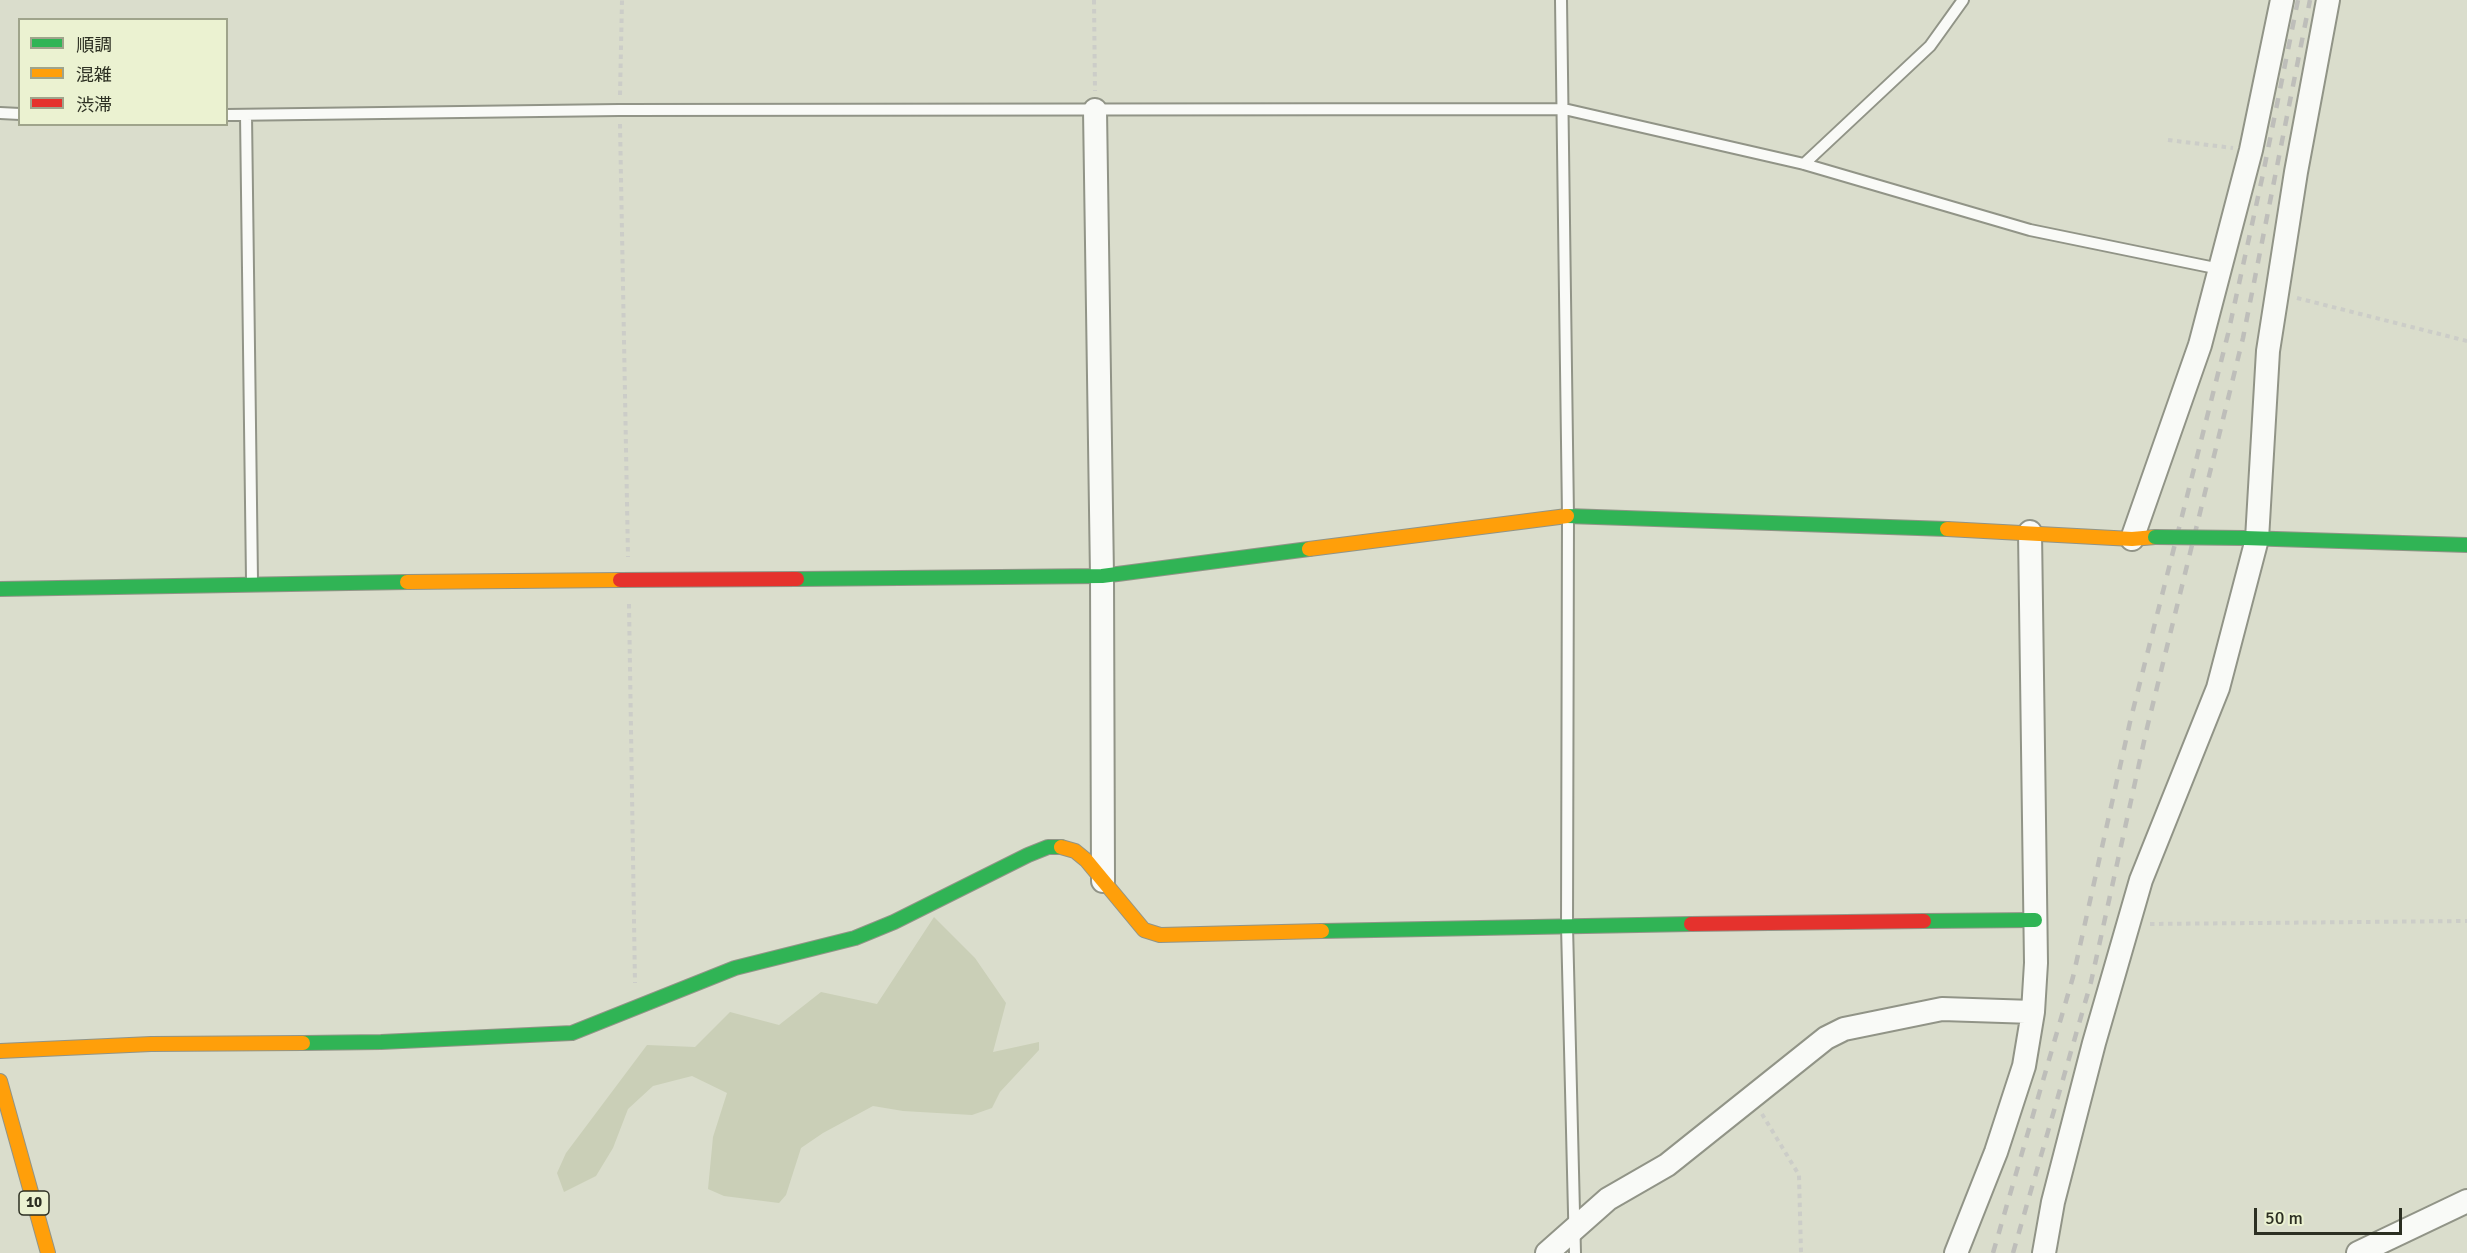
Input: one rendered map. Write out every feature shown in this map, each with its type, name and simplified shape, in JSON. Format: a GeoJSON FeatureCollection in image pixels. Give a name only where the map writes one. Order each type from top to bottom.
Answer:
{"type":"FeatureCollection","features":[{"type":"Feature","properties":{"kind":"street"},"geometry":{"type":"LineString","coordinates":[[2132,539],[2200,345],[2251,150],[2282,0]]}},
{"type":"Feature","properties":{"kind":"street"},"geometry":{"type":"LineString","coordinates":[[2044,1253],[2053,1202],[2094,1043],[2141,880],[2218,688],[2250,538],[2268,351],[2276,293],[2328,0]]}},
{"type":"Feature","properties":{"kind":"street"},"geometry":{"type":"LineString","coordinates":[[1095,110],[1102,576],[1103,881]]}},
{"type":"Feature","properties":{"kind":"street"},"geometry":{"type":"LineString","coordinates":[[0,589],[252,583],[1102,576],[1568,516],[2030,532],[2132,539],[2155,537],[2250,538],[2467,544]]}},
{"type":"Feature","properties":{"kind":"street"},"geometry":{"type":"LineString","coordinates":[[1956,1253],[1996,1152],[2024,1066],[2033,1012],[2036,963],[2030,532]]}},
{"type":"Feature","properties":{"kind":"street"},"geometry":{"type":"LineString","coordinates":[[0,1051],[151,1044],[381,1042],[572,1033],[735,968],[855,938],[894,922],[946,894],[1048,847],[1059,846],[1075,851],[1144,930],[1160,935],[1567,926],[2035,920]]}},
{"type":"Feature","properties":{"kind":"street"},"geometry":{"type":"LineString","coordinates":[[1547,1253],[1608,1199],[1667,1165],[1826,1038],[1845,1029],[1942,1009],[2033,1012]]}},
{"type":"Feature","properties":{"kind":"street","name":"10"},"geometry":{"type":"LineString","coordinates":[[0,1081],[48,1253]]}},
{"type":"Feature","properties":{"kind":"street"},"geometry":{"type":"LineString","coordinates":[[2358,1253],[2467,1201]]}},
{"type":"Feature","properties":{"kind":"lane"},"geometry":{"type":"LineString","coordinates":[[1561,0],[1568,516],[1567,926],[1575,1253]]}},
{"type":"Feature","properties":{"kind":"lane"},"geometry":{"type":"LineString","coordinates":[[1804,164],[1930,46],[1963,0]]}},
{"type":"Feature","properties":{"kind":"lane"},"geometry":{"type":"LineString","coordinates":[[228,115],[619,110],[1564,109],[1804,164],[2030,230],[2220,269]]}},
{"type":"Feature","properties":{"kind":"lane"},"geometry":{"type":"LineString","coordinates":[[0,113],[18,114]]}},
{"type":"Feature","properties":{"kind":"lane"},"geometry":{"type":"LineString","coordinates":[[246,115],[252,583]]}},
{"type":"Feature","properties":{"kind":"path"},"geometry":{"type":"LineString","coordinates":[[622,0],[619,110],[635,1008]]}},
{"type":"Feature","properties":{"kind":"path"},"geometry":{"type":"LineString","coordinates":[[1094,0],[1095,110]]}},
{"type":"Feature","properties":{"kind":"path"},"geometry":{"type":"LineString","coordinates":[[2168,140],[2251,150]]}},
{"type":"Feature","properties":{"kind":"path"},"geometry":{"type":"LineString","coordinates":[[2276,293],[2467,341]]}},
{"type":"Feature","properties":{"kind":"path"},"geometry":{"type":"LineString","coordinates":[[2128,925],[2467,921]]}},
{"type":"Feature","properties":{"kind":"path"},"geometry":{"type":"LineString","coordinates":[[1753,1098],[1799,1175],[1801,1253]]}},
{"type":"Feature","properties":{"kind":"green space"},"geometry":{"type":"Polygon","coordinates":[[[934,917],[975,958],[1006,1003],[993,1052],[1039,1042],[1039,1050],[1000,1092],[992,1108],[972,1115],[903,1111],[873,1106],[823,1133],[801,1148],[786,1195],[779,1203],[724,1196],[708,1189],[713,1137],[727,1093],[692,1076],[653,1086],[628,1109],[613,1148],[596,1176],[564,1192],[557,1173],[566,1153],[647,1045],[695,1047],[730,1012],[779,1025],[821,992],[877,1004],[934,917]]]}},
{"type":"Feature","properties":{"kind":"railway"},"geometry":{"type":"LineString","coordinates":[[1993,1253],[2073,977],[2130,722],[2228,334],[2298,0]]}},
{"type":"Feature","properties":{"kind":"railway"},"geometry":{"type":"LineString","coordinates":[[2013,1253],[2091,982],[2147,728],[2243,338],[2310,0]]}},
{"type":"Feature","properties":{"kind":"traffic: fast"},"geometry":{"type":"LineString","coordinates":[[1567,516],[1947,529]]}},
{"type":"Feature","properties":{"kind":"traffic: fast"},"geometry":{"type":"LineString","coordinates":[[2155,537],[2244,538]]}},
{"type":"Feature","properties":{"kind":"traffic: fast"},"geometry":{"type":"LineString","coordinates":[[2244,538],[2467,545]]}},
{"type":"Feature","properties":{"kind":"traffic: fast"},"geometry":{"type":"LineString","coordinates":[[797,579],[1102,576],[1309,549]]}},
{"type":"Feature","properties":{"kind":"traffic: fast"},"geometry":{"type":"LineString","coordinates":[[0,589],[407,582]]}},
{"type":"Feature","properties":{"kind":"traffic: fast"},"geometry":{"type":"LineString","coordinates":[[303,1043],[381,1042],[572,1033],[735,968],[855,938],[894,922],[1028,855],[1048,847],[1061,847]]}},
{"type":"Feature","properties":{"kind":"traffic: fast"},"geometry":{"type":"LineString","coordinates":[[1924,921],[2035,920]]}},
{"type":"Feature","properties":{"kind":"traffic: fast"},"geometry":{"type":"LineString","coordinates":[[1322,931],[1691,924]]}},
{"type":"Feature","properties":{"kind":"traffic: slow"},"geometry":{"type":"LineString","coordinates":[[1309,549],[1567,516]]}},
{"type":"Feature","properties":{"kind":"traffic: slow"},"geometry":{"type":"LineString","coordinates":[[1947,529],[2132,539],[2155,537]]}},
{"type":"Feature","properties":{"kind":"traffic: slow"},"geometry":{"type":"LineString","coordinates":[[407,582],[620,580]]}},
{"type":"Feature","properties":{"kind":"traffic: slow"},"geometry":{"type":"LineString","coordinates":[[1061,847],[1075,851],[1086,860],[1144,930],[1160,935],[1322,931]]}},
{"type":"Feature","properties":{"kind":"traffic: slow"},"geometry":{"type":"LineString","coordinates":[[0,1051],[151,1044],[303,1043]]}},
{"type":"Feature","properties":{"kind":"traffic: slow"},"geometry":{"type":"LineString","coordinates":[[0,1081],[48,1253]]}},
{"type":"Feature","properties":{"kind":"traffic: jam"},"geometry":{"type":"LineString","coordinates":[[620,580],[797,579]]}},
{"type":"Feature","properties":{"kind":"traffic: jam"},"geometry":{"type":"LineString","coordinates":[[1691,924],[1924,921]]}}]}
